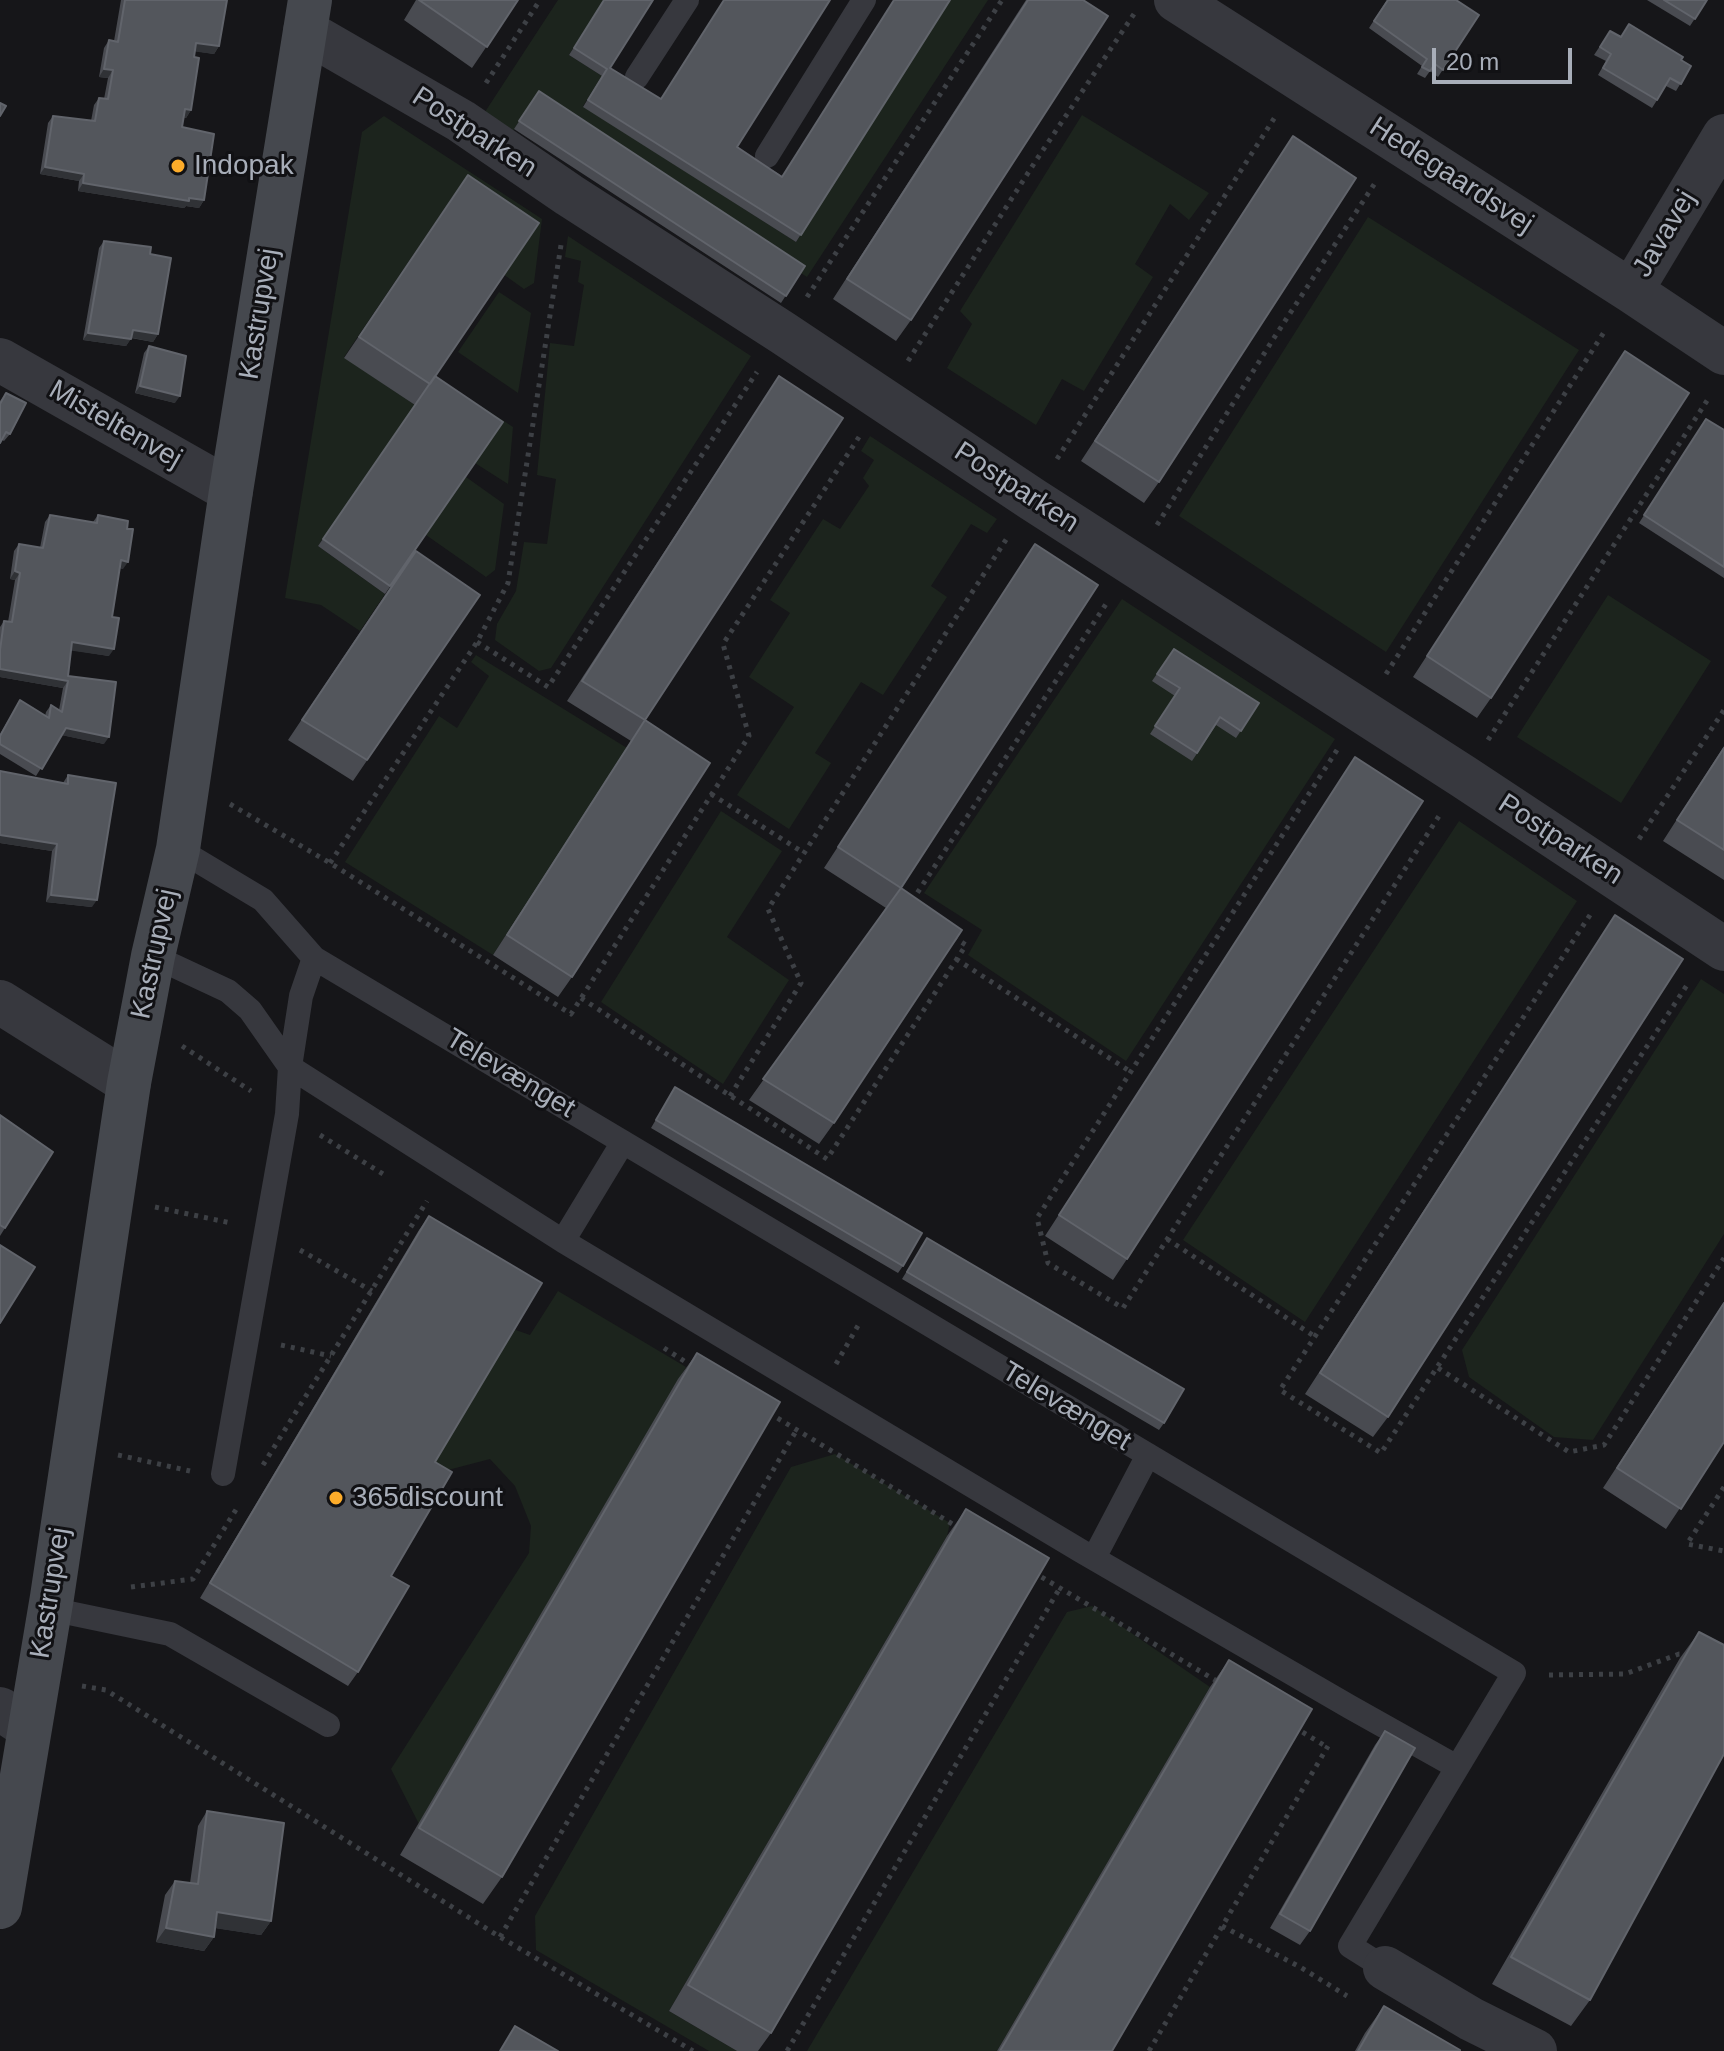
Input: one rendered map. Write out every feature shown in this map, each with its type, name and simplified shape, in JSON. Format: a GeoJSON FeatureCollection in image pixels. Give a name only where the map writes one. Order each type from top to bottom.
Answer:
{"type":"FeatureCollection","features":[{"type":"Feature","properties":{"kind":"street","name":"Hedegaardsvej"},"geometry":{"type":"LineString","coordinates":[[1156,6],[1299,79],[1631,291],[1720,370]]}},
{"type":"Feature","properties":{"kind":"street","name":"Postparken"},"geometry":{"type":"LineString","coordinates":[[308,16],[569,195],[1719,946]]}},
{"type":"Feature","properties":{"kind":"street","name":"Kastrupvej"},"geometry":{"type":"LineString","coordinates":[[0,1907],[15,1718],[37,1680],[50,1609],[129,1083],[153,956],[178,849],[231,491],[308,16]]}},
{"type":"Feature","properties":{"kind":"street","name":"Javavej"},"geometry":{"type":"LineString","coordinates":[[1631,291],[1724,136]]}},
{"type":"Feature","properties":{"kind":"street","name":"Misteltenvej"},"geometry":{"type":"LineString","coordinates":[[0,360],[231,491]]}},
{"type":"Feature","properties":{"kind":"street"},"geometry":{"type":"LineString","coordinates":[[0,1002],[129,1083]]}},
{"type":"Feature","properties":{"kind":"street"},"geometry":{"type":"LineString","coordinates":[[1385,1968],[1471,2019],[1535,2051]]}},
{"type":"Feature","properties":{"kind":"lane"},"geometry":{"type":"LineString","coordinates":[[637,77],[687,0]]}},
{"type":"Feature","properties":{"kind":"lane"},"geometry":{"type":"LineString","coordinates":[[767,156],[864,0]]}},
{"type":"Feature","properties":{"kind":"lane","name":"Televænget"},"geometry":{"type":"LineString","coordinates":[[178,849],[263,900],[314,958],[1514,1673],[1512,1676]]}},
{"type":"Feature","properties":{"kind":"lane"},"geometry":{"type":"LineString","coordinates":[[153,956],[228,991],[250,1010],[290,1067],[563,1241],[1088,1554],[1457,1767]]}},
{"type":"Feature","properties":{"kind":"lane"},"geometry":{"type":"LineString","coordinates":[[223,1474],[287,1114],[290,1067],[301,996],[314,958]]}},
{"type":"Feature","properties":{"kind":"lane"},"geometry":{"type":"LineString","coordinates":[[563,1241],[623,1142]]}},
{"type":"Feature","properties":{"kind":"lane"},"geometry":{"type":"LineString","coordinates":[[1088,1554],[1148,1455]]}},
{"type":"Feature","properties":{"kind":"lane"},"geometry":{"type":"LineString","coordinates":[[50,1609],[170,1634],[328,1725]]}},
{"type":"Feature","properties":{"kind":"lane"},"geometry":{"type":"LineString","coordinates":[[1385,1968],[1350,1946],[1512,1676]]}},
{"type":"Feature","properties":{"kind":"path"},"geometry":{"type":"LineString","coordinates":[[461,121],[540,0]]}},
{"type":"Feature","properties":{"kind":"path"},"geometry":{"type":"LineString","coordinates":[[477,642],[548,687],[1002,0]]}},
{"type":"Feature","properties":{"kind":"path"},"geometry":{"type":"LineString","coordinates":[[188,779],[330,863],[571,1014],[749,736],[723,644],[1035,162],[1156,6]]}},
{"type":"Feature","properties":{"kind":"path"},"geometry":{"type":"LineString","coordinates":[[730,1096],[801,983],[768,909],[1299,79]]}},
{"type":"Feature","properties":{"kind":"path"},"geometry":{"type":"LineString","coordinates":[[330,863],[477,642],[508,583],[569,195]]}},
{"type":"Feature","properties":{"kind":"path"},"geometry":{"type":"LineString","coordinates":[[1631,291],[1037,1218],[1048,1263],[1123,1308],[1615,541],[1720,370]]}},
{"type":"Feature","properties":{"kind":"path"},"geometry":{"type":"LineString","coordinates":[[1719,946],[1381,1453],[1280,1390],[1724,710]]}},
{"type":"Feature","properties":{"kind":"path"},"geometry":{"type":"LineString","coordinates":[[711,794],[804,853]]}},
{"type":"Feature","properties":{"kind":"path"},"geometry":{"type":"LineString","coordinates":[[581,998],[827,1159],[966,945],[943,930]]}},
{"type":"Feature","properties":{"kind":"path"},"geometry":{"type":"LineString","coordinates":[[956,959],[1131,1072]]}},
{"type":"Feature","properties":{"kind":"path"},"geometry":{"type":"LineString","coordinates":[[262,1468],[427,1201]]}},
{"type":"Feature","properties":{"kind":"path"},"geometry":{"type":"LineString","coordinates":[[1167,1239],[1314,1336]]}},
{"type":"Feature","properties":{"kind":"path"},"geometry":{"type":"LineString","coordinates":[[1438,1368],[1569,1452],[1604,1445],[1724,1258]]}},
{"type":"Feature","properties":{"kind":"path"},"geometry":{"type":"LineString","coordinates":[[500,1937],[877,1294]]}},
{"type":"Feature","properties":{"kind":"path"},"geometry":{"type":"LineString","coordinates":[[247,1337],[331,1356]]}},
{"type":"Feature","properties":{"kind":"path"},"geometry":{"type":"LineString","coordinates":[[74,1446],[195,1472],[223,1474]]}},
{"type":"Feature","properties":{"kind":"path"},"geometry":{"type":"LineString","coordinates":[[1724,1487],[1687,1544],[1724,1551]]}},
{"type":"Feature","properties":{"kind":"path"},"geometry":{"type":"LineString","coordinates":[[130,1587],[193,1579],[239,1505]]}},
{"type":"Feature","properties":{"kind":"path"},"geometry":{"type":"LineString","coordinates":[[787,2051],[1088,1554]]}},
{"type":"Feature","properties":{"kind":"path"},"geometry":{"type":"LineString","coordinates":[[1512,1676],[1625,1674],[1679,1654],[1694,1655]]}},
{"type":"Feature","properties":{"kind":"path"},"geometry":{"type":"LineString","coordinates":[[37,1680],[106,1690],[500,1937],[693,2051]]}},
{"type":"Feature","properties":{"kind":"path"},"geometry":{"type":"LineString","coordinates":[[1149,2051],[1350,1707]]}},
{"type":"Feature","properties":{"kind":"path"},"geometry":{"type":"LineString","coordinates":[[1222,1926],[1355,2000]]}},
{"type":"Feature","properties":{"kind":"shaded area"},"geometry":{"type":"Polygon","coordinates":[[[558,0],[604,0],[569,55],[602,76],[583,106],[796,242],[950,0],[988,0],[807,277],[534,98],[512,133],[483,115],[558,0]]]}},
{"type":"Feature","properties":{"kind":"shaded area"},"geometry":{"type":"Polygon","coordinates":[[[1082,115],[1209,193],[1189,220],[1170,204],[1135,264],[1153,277],[1084,391],[1062,379],[1036,425],[947,368],[972,324],[960,311],[1082,115]]]}},
{"type":"Feature","properties":{"kind":"shaded area"},"geometry":{"type":"Polygon","coordinates":[[[384,116],[542,219],[534,283],[524,289],[503,274],[453,196],[344,357],[415,405],[318,546],[385,594],[360,631],[321,605],[285,598],[362,132],[384,116]]]}},
{"type":"Feature","properties":{"kind":"shaded area"},"geometry":{"type":"Polygon","coordinates":[[[1368,217],[1579,350],[1386,652],[1179,516],[1368,217]]]}},
{"type":"Feature","properties":{"kind":"shaded area"},"geometry":{"type":"Polygon","coordinates":[[[568,236],[751,356],[551,668],[539,671],[495,640],[497,624],[516,591],[524,542],[547,544],[556,479],[537,475],[550,343],[574,346],[584,285],[578,282],[581,261],[565,257],[568,236]]]}},
{"type":"Feature","properties":{"kind":"shaded area"},"geometry":{"type":"Polygon","coordinates":[[[499,292],[531,313],[518,393],[458,352],[499,292]]]}},
{"type":"Feature","properties":{"kind":"shaded area"},"geometry":{"type":"Polygon","coordinates":[[[481,406],[513,427],[508,484],[475,463],[475,414],[481,406]]]}},
{"type":"Feature","properties":{"kind":"shaded area"},"geometry":{"type":"Polygon","coordinates":[[[870,436],[997,519],[987,533],[971,524],[931,586],[947,597],[883,695],[861,682],[815,753],[831,763],[789,829],[737,795],[794,707],[749,677],[790,613],[770,600],[823,519],[840,529],[869,486],[863,478],[874,460],[861,451],[870,436]]]}},
{"type":"Feature","properties":{"kind":"shaded area"},"geometry":{"type":"Polygon","coordinates":[[[466,477],[504,504],[495,570],[486,577],[426,535],[466,477]]]}},
{"type":"Feature","properties":{"kind":"shaded area"},"geometry":{"type":"Polygon","coordinates":[[[1608,595],[1711,661],[1621,803],[1517,737],[1608,595]]]}},
{"type":"Feature","properties":{"kind":"shaded area"},"geometry":{"type":"Polygon","coordinates":[[[1122,599],[1335,739],[1126,1061],[968,955],[982,930],[924,893],[1122,599]]]}},
{"type":"Feature","properties":{"kind":"shaded area"},"geometry":{"type":"Polygon","coordinates":[[[476,655],[627,748],[493,955],[345,862],[439,716],[457,728],[489,676],[471,662],[476,655]]]}},
{"type":"Feature","properties":{"kind":"shaded area"},"geometry":{"type":"Polygon","coordinates":[[[721,811],[782,851],[727,937],[789,980],[723,1084],[601,1002],[721,811]]]}},
{"type":"Feature","properties":{"kind":"shaded area"},"geometry":{"type":"Polygon","coordinates":[[[1459,821],[1577,901],[1305,1322],[1183,1240],[1459,821]]]}},
{"type":"Feature","properties":{"kind":"shaded area"},"geometry":{"type":"Polygon","coordinates":[[[1701,979],[1724,994],[1724,1234],[1593,1440],[1554,1437],[1469,1377],[1462,1350],[1701,979]]]}},
{"type":"Feature","properties":{"kind":"shaded area"},"geometry":{"type":"Polygon","coordinates":[[[558,1291],[686,1367],[419,1824],[391,1769],[529,1553],[531,1526],[515,1486],[490,1459],[425,1476],[513,1329],[530,1335],[558,1291]]]}},
{"type":"Feature","properties":{"kind":"shaded area"},"geometry":{"type":"Polygon","coordinates":[[[835,1454],[950,1523],[947,1536],[669,2011],[737,2051],[709,2051],[536,1950],[535,1916],[791,1467],[835,1454]]]}},
{"type":"Feature","properties":{"kind":"shaded area"},"geometry":{"type":"Polygon","coordinates":[[[1092,1606],[1210,1687],[997,2051],[807,2051],[1067,1612],[1092,1606]]]}},
{"type":"Feature","properties":{"kind":"building"},"geometry":{"type":"Polygon","coordinates":[[[125,0],[227,0],[219,46],[196,43],[194,57],[199,58],[191,110],[185,109],[182,127],[214,134],[204,200],[189,198],[189,201],[83,183],[84,174],[45,167],[53,116],[95,121],[99,98],[108,99],[113,70],[104,69],[109,40],[118,42],[125,0]]]}},
{"type":"Feature","properties":{"kind":"building"},"geometry":{"type":"Polygon","coordinates":[[[419,0],[518,0],[487,47],[419,0]]]}},
{"type":"Feature","properties":{"kind":"building"},"geometry":{"type":"Polygon","coordinates":[[[604,0],[653,0],[610,68],[661,99],[724,0],[830,0],[737,147],[782,177],[894,0],[950,0],[801,235],[588,100],[607,69],[574,48],[604,0]]]}},
{"type":"Feature","properties":{"kind":"building"},"geometry":{"type":"Polygon","coordinates":[[[1028,0],[1083,0],[1108,16],[911,320],[847,279],[1028,0]]]}},
{"type":"Feature","properties":{"kind":"building"},"geometry":{"type":"Polygon","coordinates":[[[1388,0],[1456,0],[1479,15],[1443,70],[1435,64],[1430,71],[1422,67],[1427,59],[1374,21],[1388,0]]]}},
{"type":"Feature","properties":{"kind":"building"},"geometry":{"type":"Polygon","coordinates":[[[1664,0],[1707,0],[1695,19],[1664,0]]]}},
{"type":"Feature","properties":{"kind":"building"},"geometry":{"type":"Polygon","coordinates":[[[1629,24],[1683,57],[1681,60],[1691,66],[1681,84],[1670,78],[1657,100],[1603,68],[1611,54],[1600,47],[1610,31],[1621,37],[1629,24]]]}},
{"type":"Feature","properties":{"kind":"building"},"geometry":{"type":"Polygon","coordinates":[[[539,91],[805,266],[786,296],[519,121],[539,91]]]}},
{"type":"Feature","properties":{"kind":"building"},"geometry":{"type":"Polygon","coordinates":[[[1293,136],[1356,178],[1159,482],[1095,441],[1293,136]]]}},
{"type":"Feature","properties":{"kind":"building"},"geometry":{"type":"Polygon","coordinates":[[[468,175],[539,223],[430,384],[359,337],[468,175]]]}},
{"type":"Feature","properties":{"kind":"building"},"geometry":{"type":"Polygon","coordinates":[[[104,241],[151,247],[150,254],[171,258],[158,334],[133,330],[131,339],[88,333],[104,241]]]}},
{"type":"Feature","properties":{"kind":"building"},"geometry":{"type":"Polygon","coordinates":[[[149,346],[186,356],[180,396],[140,386],[149,346]]]}},
{"type":"Feature","properties":{"kind":"building"},"geometry":{"type":"Polygon","coordinates":[[[1625,351],[1689,393],[1491,698],[1427,656],[1625,351]]]}},
{"type":"Feature","properties":{"kind":"building"},"geometry":{"type":"Polygon","coordinates":[[[435,376],[503,422],[390,586],[323,539],[435,376]]]}},
{"type":"Feature","properties":{"kind":"building"},"geometry":{"type":"Polygon","coordinates":[[[779,376],[843,418],[645,720],[582,681],[779,376]]]}},
{"type":"Feature","properties":{"kind":"building"},"geometry":{"type":"Polygon","coordinates":[[[6,393],[26,403],[10,434],[6,432],[0,443],[0,404],[6,393]]]}},
{"type":"Feature","properties":{"kind":"building"},"geometry":{"type":"Polygon","coordinates":[[[1706,419],[1724,430],[1724,567],[1644,515],[1706,419]]]}},
{"type":"Feature","properties":{"kind":"building"},"geometry":{"type":"Polygon","coordinates":[[[50,515],[97,523],[98,515],[128,521],[127,529],[133,529],[128,562],[121,560],[112,617],[119,618],[114,649],[72,642],[68,676],[116,682],[109,737],[66,728],[42,769],[0,744],[0,736],[20,700],[49,718],[51,705],[62,712],[68,681],[0,669],[0,650],[4,621],[12,622],[20,573],[15,571],[19,544],[43,548],[50,515]]]}},
{"type":"Feature","properties":{"kind":"building"},"geometry":{"type":"Polygon","coordinates":[[[1035,544],[1098,585],[901,888],[838,847],[1035,544]]]}},
{"type":"Feature","properties":{"kind":"building"},"geometry":{"type":"Polygon","coordinates":[[[416,551],[480,595],[367,760],[302,720],[416,551]]]}},
{"type":"Feature","properties":{"kind":"building"},"geometry":{"type":"Polygon","coordinates":[[[1174,649],[1259,703],[1241,731],[1220,717],[1197,753],[1155,726],[1180,688],[1157,674],[1174,649]]]}},
{"type":"Feature","properties":{"kind":"building"},"geometry":{"type":"Polygon","coordinates":[[[645,720],[710,763],[572,977],[507,935],[645,720]]]}},
{"type":"Feature","properties":{"kind":"building"},"geometry":{"type":"Polygon","coordinates":[[[1724,748],[1724,850],[1677,820],[1724,748]]]}},
{"type":"Feature","properties":{"kind":"building"},"geometry":{"type":"Polygon","coordinates":[[[1355,757],[1423,801],[1127,1259],[1059,1215],[1355,757]]]}},
{"type":"Feature","properties":{"kind":"building"},"geometry":{"type":"Polygon","coordinates":[[[0,771],[68,784],[68,775],[116,783],[97,900],[51,895],[57,844],[0,835],[0,771]]]}},
{"type":"Feature","properties":{"kind":"building"},"geometry":{"type":"Polygon","coordinates":[[[901,888],[962,930],[834,1123],[763,1079],[901,888]]]}},
{"type":"Feature","properties":{"kind":"building"},"geometry":{"type":"Polygon","coordinates":[[[1615,915],[1683,959],[1388,1417],[1320,1373],[1615,915]]]}},
{"type":"Feature","properties":{"kind":"building"},"geometry":{"type":"Polygon","coordinates":[[[675,1087],[922,1233],[903,1266],[656,1120],[675,1087]]]}},
{"type":"Feature","properties":{"kind":"building"},"geometry":{"type":"Polygon","coordinates":[[[0,1115],[53,1152],[5,1228],[0,1225],[0,1115]]]}},
{"type":"Feature","properties":{"kind":"building"},"geometry":{"type":"Polygon","coordinates":[[[429,1216],[542,1283],[435,1462],[452,1472],[391,1576],[409,1586],[358,1672],[210,1583],[429,1216]]]}},
{"type":"Feature","properties":{"kind":"building"},"geometry":{"type":"Polygon","coordinates":[[[927,1238],[1184,1389],[1164,1423],[907,1272],[927,1238]]]}},
{"type":"Feature","properties":{"kind":"building"},"geometry":{"type":"Polygon","coordinates":[[[0,1245],[35,1267],[0,1323],[0,1245]]]}},
{"type":"Feature","properties":{"kind":"building"},"geometry":{"type":"Polygon","coordinates":[[[1724,1303],[1724,1442],[1681,1509],[1617,1468],[1724,1303]]]}},
{"type":"Feature","properties":{"kind":"building"},"geometry":{"type":"Polygon","coordinates":[[[697,1353],[780,1402],[502,1877],[419,1828],[697,1353]]]}},
{"type":"Feature","properties":{"kind":"building"},"geometry":{"type":"Polygon","coordinates":[[[966,1509],[1049,1558],[771,2033],[688,1985],[966,1509]]]}},
{"type":"Feature","properties":{"kind":"building"},"geometry":{"type":"Polygon","coordinates":[[[1699,1632],[1724,1645],[1724,1754],[1590,2000],[1511,1957],[1699,1632]]]}},
{"type":"Feature","properties":{"kind":"building"},"geometry":{"type":"Polygon","coordinates":[[[1229,1660],[1312,1709],[1112,2051],[1000,2051],[1229,1660]]]}},
{"type":"Feature","properties":{"kind":"building"},"geometry":{"type":"Polygon","coordinates":[[[1385,1731],[1415,1748],[1310,1931],[1280,1914],[1385,1731]]]}},
{"type":"Feature","properties":{"kind":"building"},"geometry":{"type":"Polygon","coordinates":[[[207,1811],[284,1823],[271,1921],[217,1912],[214,1937],[166,1928],[175,1881],[198,1884],[207,1811]]]}},
{"type":"Feature","properties":{"kind":"building"},"geometry":{"type":"Polygon","coordinates":[[[1384,2006],[1460,2050],[1460,2051],[1358,2051],[1384,2006]]]}},
{"type":"Feature","properties":{"kind":"building"},"geometry":{"type":"Polygon","coordinates":[[[515,2026],[558,2051],[500,2051],[515,2026]]]}},
{"type":"Feature","properties":{"kind":"place","name":"Indopak"},"geometry":{"type":"Point","coordinates":[178,166]}},
{"type":"Feature","properties":{"kind":"place","name":"365discount"},"geometry":{"type":"Point","coordinates":[336,1498]}}]}
